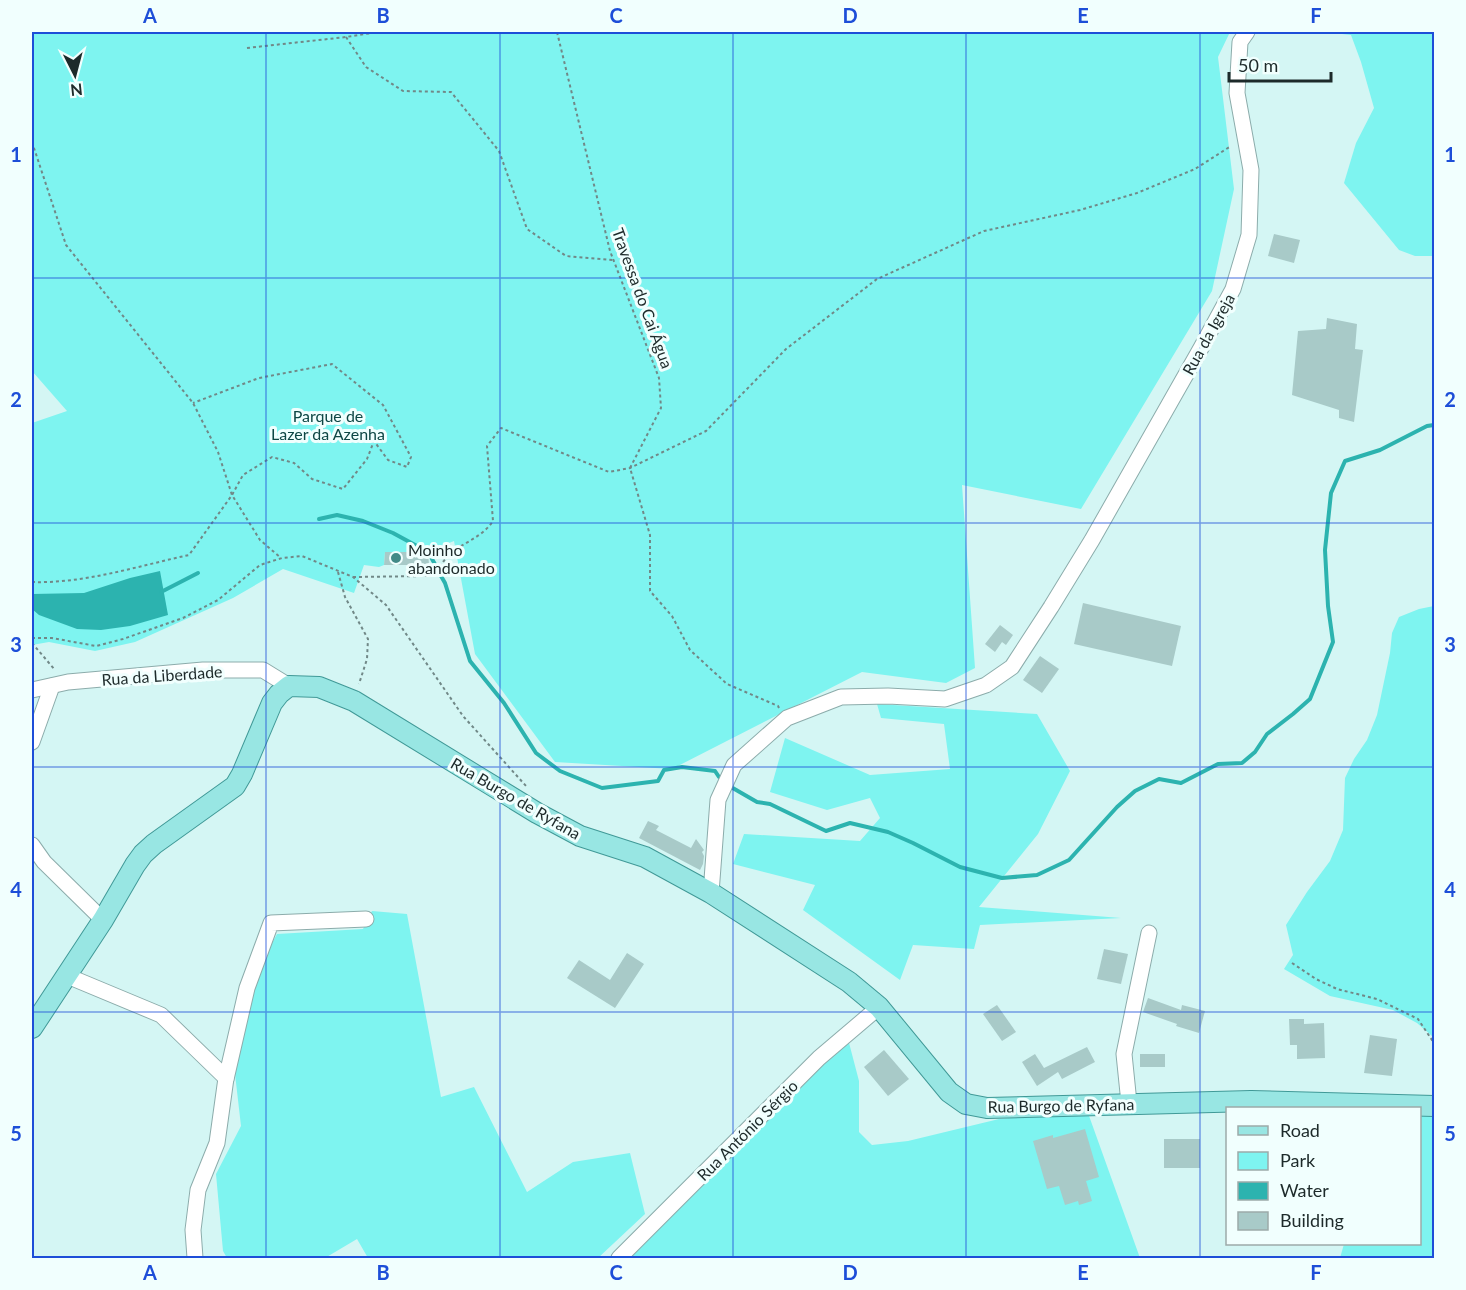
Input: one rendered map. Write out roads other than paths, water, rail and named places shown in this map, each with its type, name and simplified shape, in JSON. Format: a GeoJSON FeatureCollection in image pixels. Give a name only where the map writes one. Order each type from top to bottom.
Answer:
{"type":"FeatureCollection","features":[{"type":"Feature","properties":{"kind":"main road","name":"Rua Burgo de Ryfana"},"geometry":{"type":"LineString","coordinates":[[290,686],[319,687],[354,701],[537,813],[580,836],[645,857],[711,893],[849,982],[879,1007],[949,1092],[966,1104],[987,1108],[1251,1101],[1434,1106]]}},
{"type":"Feature","properties":{"kind":"main road"},"geometry":{"type":"LineString","coordinates":[[32,1028],[143,854],[235,786],[272,703],[290,686]]}},
{"type":"Feature","properties":{"kind":"street","name":"Rua da Igreja"},"geometry":{"type":"LineString","coordinates":[[711,893],[718,800],[734,765],[786,719],[841,697],[888,696],[945,699],[986,685],[1012,667],[1051,607],[1233,289],[1249,235],[1251,170],[1237,93],[1240,42],[1247,32]]}},
{"type":"Feature","properties":{"kind":"street","name":"Rua da Liberdade"},"geometry":{"type":"LineString","coordinates":[[32,690],[56,680],[68,682],[203,670],[263,670],[290,686]]}},
{"type":"Feature","properties":{"kind":"street"},"geometry":{"type":"LineString","coordinates":[[32,742],[56,680]]}},
{"type":"Feature","properties":{"kind":"street"},"geometry":{"type":"LineString","coordinates":[[32,845],[44,862],[103,920]]}},
{"type":"Feature","properties":{"kind":"street"},"geometry":{"type":"LineString","coordinates":[[195,1258],[193,1230],[198,1190],[218,1143],[226,1079],[247,988],[271,923],[366,919]]}},
{"type":"Feature","properties":{"kind":"street"},"geometry":{"type":"LineString","coordinates":[[1129,1104],[1125,1054],[1149,933]]}},
{"type":"Feature","properties":{"kind":"street"},"geometry":{"type":"LineString","coordinates":[[65,975],[161,1015],[226,1079]]}},
{"type":"Feature","properties":{"kind":"street","name":"Rua António Sérgio"},"geometry":{"type":"LineString","coordinates":[[619,1258],[819,1058],[879,1007]]}},
{"type":"Feature","properties":{"kind":"water"},"geometry":{"type":"Polygon","coordinates":[[[160,571],[168,615],[130,626],[101,630],[77,629],[39,615],[32,609],[32,594],[84,593],[160,571]]]}},
{"type":"Feature","properties":{"kind":"waterway"},"geometry":{"type":"LineString","coordinates":[[731,787],[757,802],[770,804],[826,831],[850,823],[888,832],[960,867],[1002,878],[1037,875],[1069,860],[1117,807],[1135,791],[1159,779],[1181,783],[1218,764],[1242,763],[1255,752],[1267,734],[1310,699],[1333,642],[1328,606],[1325,550],[1331,493],[1345,461],[1380,450],[1427,426],[1434,425]]}},
{"type":"Feature","properties":{"kind":"waterway"},"geometry":{"type":"LineString","coordinates":[[319,519],[337,515],[363,521],[393,533],[428,552],[436,566]]}},
{"type":"Feature","properties":{"kind":"waterway"},"geometry":{"type":"LineString","coordinates":[[161,592],[198,573]]}},
{"type":"Feature","properties":{"kind":"waterway"},"geometry":{"type":"LineString","coordinates":[[441,576],[470,661],[504,703],[536,753],[560,771],[602,788],[658,781],[664,770],[682,767],[715,771],[719,777]]}},
{"type":"Feature","properties":{"kind":"place","name":"Moinho abandonado"},"geometry":{"type":"Point","coordinates":[396,558]}},
{"type":"Feature","properties":{"kind":"park label","name":"Parque de Lazer da Azenha"},"geometry":{"type":"Point","coordinates":[328,424]}}]}
